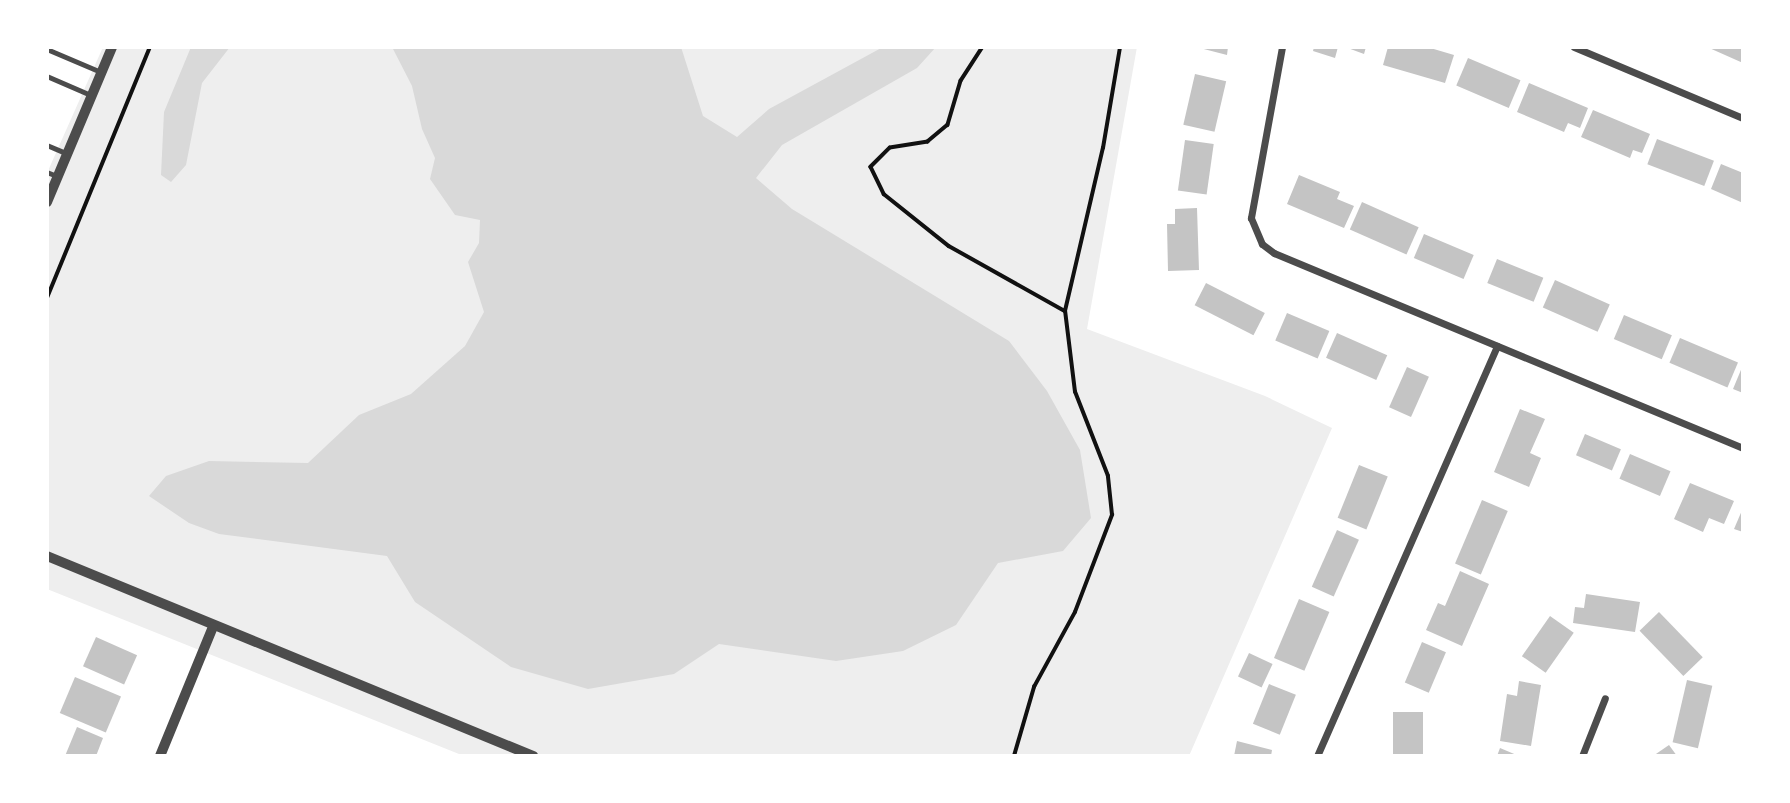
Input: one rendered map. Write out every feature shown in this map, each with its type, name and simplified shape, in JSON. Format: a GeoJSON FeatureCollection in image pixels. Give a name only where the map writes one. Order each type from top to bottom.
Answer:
{"type":"FeatureCollection","features":[{"type":"Feature","properties":{"kind":"street"},"geometry":{"type":"LineString","coordinates":[[47,202],[52,175],[68,154],[112,47]]}},
{"type":"Feature","properties":{"kind":"street"},"geometry":{"type":"LineString","coordinates":[[1282,47],[1251,218],[1262,244],[1274,253],[1743,448]]}},
{"type":"Feature","properties":{"kind":"street"},"geometry":{"type":"LineString","coordinates":[[1574,47],[1743,118]]}},
{"type":"Feature","properties":{"kind":"street"},"geometry":{"type":"LineString","coordinates":[[1317,756],[1497,345]]}},
{"type":"Feature","properties":{"kind":"street"},"geometry":{"type":"LineString","coordinates":[[47,556],[213,627],[533,756]]}},
{"type":"Feature","properties":{"kind":"street"},"geometry":{"type":"LineString","coordinates":[[160,756],[213,627]]}},
{"type":"Feature","properties":{"kind":"street"},"geometry":{"type":"LineString","coordinates":[[1582,756],[1605,698]]}},
{"type":"Feature","properties":{"kind":"lane"},"geometry":{"type":"LineString","coordinates":[[47,50],[102,72]]}},
{"type":"Feature","properties":{"kind":"lane"},"geometry":{"type":"LineString","coordinates":[[47,75],[92,95]]}},
{"type":"Feature","properties":{"kind":"lane"},"geometry":{"type":"LineString","coordinates":[[47,145],[68,154]]}},
{"type":"Feature","properties":{"kind":"path"},"geometry":{"type":"LineString","coordinates":[[47,298],[150,47]]}},
{"type":"Feature","properties":{"kind":"path"},"geometry":{"type":"LineString","coordinates":[[983,47],[961,80],[948,125],[928,142],[890,148],[871,167],[884,194],[949,246],[1065,311]]}},
{"type":"Feature","properties":{"kind":"path"},"geometry":{"type":"LineString","coordinates":[[1014,756],[1034,687],[1075,612],[1112,515],[1108,476],[1075,392],[1065,311],[1103,148],[1120,47]]}},
{"type":"Feature","properties":{"kind":"shaded area"},"geometry":{"type":"Polygon","coordinates":[[[103,47],[1137,47],[1087,329],[1265,396],[1332,428],[1189,756],[464,756],[47,589],[47,173],[103,47]]]}},
{"type":"Feature","properties":{"kind":"shaded area"},"geometry":{"type":"Polygon","coordinates":[[[191,47],[230,47],[202,83],[186,165],[171,182],[161,175],[164,112],[191,47]]]}},
{"type":"Feature","properties":{"kind":"shaded area"},"geometry":{"type":"Polygon","coordinates":[[[392,47],[681,47],[703,116],[737,137],[769,109],[883,47],[936,47],[917,68],[782,145],[756,178],[792,209],[1009,341],[1047,391],[1080,450],[1091,518],[1063,551],[998,563],[956,625],[903,651],[836,661],[719,644],[674,674],[588,689],[511,667],[415,602],[387,556],[219,534],[189,523],[149,496],[166,476],[209,461],[308,463],[359,415],[411,394],[465,346],[484,312],[468,262],[479,243],[480,220],[455,215],[430,179],[435,158],[422,129],[412,86],[392,47]]]}},
{"type":"Feature","properties":{"kind":"building"},"geometry":{"type":"Polygon","coordinates":[[[1196,47],[1228,47],[1227,55],[1196,47]]]}},
{"type":"Feature","properties":{"kind":"building"},"geometry":{"type":"Polygon","coordinates":[[[1314,47],[1338,47],[1335,58],[1313,51],[1314,47]]]}},
{"type":"Feature","properties":{"kind":"building"},"geometry":{"type":"Polygon","coordinates":[[[1345,47],[1366,47],[1364,54],[1345,47]]]}},
{"type":"Feature","properties":{"kind":"building"},"geometry":{"type":"Polygon","coordinates":[[[1388,47],[1427,47],[1454,55],[1445,83],[1383,65],[1388,47]]]}},
{"type":"Feature","properties":{"kind":"building"},"geometry":{"type":"Polygon","coordinates":[[[1707,47],[1743,47],[1743,63],[1707,47]]]}},
{"type":"Feature","properties":{"kind":"building"},"geometry":{"type":"Polygon","coordinates":[[[1468,58],[1520,80],[1509,108],[1456,86],[1468,58]]]}},
{"type":"Feature","properties":{"kind":"building"},"geometry":{"type":"Polygon","coordinates":[[[1195,74],[1226,81],[1214,132],[1183,125],[1195,74]]]}},
{"type":"Feature","properties":{"kind":"building"},"geometry":{"type":"Polygon","coordinates":[[[1529,83],[1588,108],[1580,128],[1568,123],[1564,132],[1517,112],[1529,83]]]}},
{"type":"Feature","properties":{"kind":"building"},"geometry":{"type":"Polygon","coordinates":[[[1593,110],[1650,134],[1642,153],[1633,150],[1630,158],[1581,137],[1593,110]]]}},
{"type":"Feature","properties":{"kind":"building"},"geometry":{"type":"Polygon","coordinates":[[[1657,139],[1714,161],[1704,186],[1647,164],[1657,139]]]}},
{"type":"Feature","properties":{"kind":"building"},"geometry":{"type":"Polygon","coordinates":[[[1185,140],[1214,144],[1207,195],[1178,191],[1185,140]]]}},
{"type":"Feature","properties":{"kind":"building"},"geometry":{"type":"Polygon","coordinates":[[[1721,164],[1743,173],[1743,203],[1711,189],[1721,164]]]}},
{"type":"Feature","properties":{"kind":"building"},"geometry":{"type":"Polygon","coordinates":[[[1299,175],[1340,192],[1337,199],[1354,206],[1344,228],[1287,204],[1299,175]]]}},
{"type":"Feature","properties":{"kind":"building"},"geometry":{"type":"Polygon","coordinates":[[[1362,202],[1419,227],[1406,255],[1350,229],[1362,202]]]}},
{"type":"Feature","properties":{"kind":"building"},"geometry":{"type":"Polygon","coordinates":[[[1197,208],[1199,270],[1168,271],[1167,224],[1175,224],[1175,209],[1197,208]]]}},
{"type":"Feature","properties":{"kind":"building"},"geometry":{"type":"Polygon","coordinates":[[[1424,234],[1474,255],[1464,279],[1414,258],[1424,234]]]}},
{"type":"Feature","properties":{"kind":"building"},"geometry":{"type":"Polygon","coordinates":[[[1497,259],[1543,278],[1534,302],[1487,283],[1497,259]]]}},
{"type":"Feature","properties":{"kind":"building"},"geometry":{"type":"Polygon","coordinates":[[[1555,280],[1610,304],[1598,332],[1543,307],[1555,280]]]}},
{"type":"Feature","properties":{"kind":"building"},"geometry":{"type":"Polygon","coordinates":[[[1206,283],[1265,313],[1253,335],[1195,305],[1206,283]]]}},
{"type":"Feature","properties":{"kind":"building"},"geometry":{"type":"Polygon","coordinates":[[[1287,313],[1329,331],[1318,359],[1275,341],[1287,313]]]}},
{"type":"Feature","properties":{"kind":"building"},"geometry":{"type":"Polygon","coordinates":[[[1624,315],[1672,335],[1662,359],[1614,339],[1624,315]]]}},
{"type":"Feature","properties":{"kind":"building"},"geometry":{"type":"Polygon","coordinates":[[[1337,333],[1387,355],[1376,380],[1326,358],[1337,333]]]}},
{"type":"Feature","properties":{"kind":"building"},"geometry":{"type":"Polygon","coordinates":[[[1680,338],[1738,363],[1727,387],[1669,363],[1680,338]]]}},
{"type":"Feature","properties":{"kind":"building"},"geometry":{"type":"Polygon","coordinates":[[[1743,365],[1743,393],[1733,389],[1743,365]]]}},
{"type":"Feature","properties":{"kind":"building"},"geometry":{"type":"Polygon","coordinates":[[[1407,367],[1429,377],[1411,417],[1389,407],[1407,367]]]}},
{"type":"Feature","properties":{"kind":"building"},"geometry":{"type":"Polygon","coordinates":[[[1520,409],[1545,419],[1530,453],[1541,458],[1529,487],[1494,472],[1520,409]]]}},
{"type":"Feature","properties":{"kind":"building"},"geometry":{"type":"Polygon","coordinates":[[[1585,434],[1621,449],[1612,470],[1576,455],[1585,434]]]}},
{"type":"Feature","properties":{"kind":"building"},"geometry":{"type":"Polygon","coordinates":[[[1630,454],[1671,471],[1660,496],[1619,479],[1630,454]]]}},
{"type":"Feature","properties":{"kind":"building"},"geometry":{"type":"Polygon","coordinates":[[[1359,465],[1388,477],[1366,529],[1338,518],[1359,465]]]}},
{"type":"Feature","properties":{"kind":"building"},"geometry":{"type":"Polygon","coordinates":[[[1690,483],[1734,501],[1724,524],[1709,518],[1703,532],[1674,519],[1690,483]]]}},
{"type":"Feature","properties":{"kind":"building"},"geometry":{"type":"Polygon","coordinates":[[[1482,500],[1508,511],[1481,574],[1455,564],[1482,500]]]}},
{"type":"Feature","properties":{"kind":"building"},"geometry":{"type":"Polygon","coordinates":[[[1743,508],[1743,532],[1734,529],[1743,508]]]}},
{"type":"Feature","properties":{"kind":"building"},"geometry":{"type":"Polygon","coordinates":[[[1337,530],[1359,540],[1334,596],[1312,587],[1337,530]]]}},
{"type":"Feature","properties":{"kind":"building"},"geometry":{"type":"Polygon","coordinates":[[[1460,571],[1489,584],[1462,646],[1426,630],[1438,603],[1445,606],[1460,571]]]}},
{"type":"Feature","properties":{"kind":"building"},"geometry":{"type":"Polygon","coordinates":[[[1586,594],[1640,602],[1635,632],[1573,623],[1575,607],[1584,608],[1586,594]]]}},
{"type":"Feature","properties":{"kind":"building"},"geometry":{"type":"Polygon","coordinates":[[[1299,599],[1329,612],[1304,671],[1274,658],[1299,599]]]}},
{"type":"Feature","properties":{"kind":"building"},"geometry":{"type":"Polygon","coordinates":[[[1659,612],[1703,657],[1683,676],[1640,631],[1659,612]]]}},
{"type":"Feature","properties":{"kind":"building"},"geometry":{"type":"Polygon","coordinates":[[[1550,616],[1574,633],[1546,673],[1522,656],[1550,616]]]}},
{"type":"Feature","properties":{"kind":"building"},"geometry":{"type":"Polygon","coordinates":[[[96,637],[137,655],[124,685],[83,666],[96,637]]]}},
{"type":"Feature","properties":{"kind":"building"},"geometry":{"type":"Polygon","coordinates":[[[1422,642],[1446,652],[1429,693],[1405,683],[1422,642]]]}},
{"type":"Feature","properties":{"kind":"building"},"geometry":{"type":"Polygon","coordinates":[[[1249,653],[1273,664],[1262,688],[1238,677],[1249,653]]]}},
{"type":"Feature","properties":{"kind":"building"},"geometry":{"type":"Polygon","coordinates":[[[75,677],[121,697],[106,732],[60,713],[75,677]]]}},
{"type":"Feature","properties":{"kind":"building"},"geometry":{"type":"Polygon","coordinates":[[[1687,680],[1712,686],[1698,748],[1673,742],[1687,680]]]}},
{"type":"Feature","properties":{"kind":"building"},"geometry":{"type":"Polygon","coordinates":[[[1519,681],[1541,685],[1531,746],[1500,741],[1507,694],[1517,696],[1519,681]]]}},
{"type":"Feature","properties":{"kind":"building"},"geometry":{"type":"Polygon","coordinates":[[[1269,684],[1296,695],[1280,735],[1253,724],[1269,684]]]}},
{"type":"Feature","properties":{"kind":"building"},"geometry":{"type":"Polygon","coordinates":[[[1393,712],[1423,712],[1423,756],[1393,756],[1393,712]]]}},
{"type":"Feature","properties":{"kind":"building"},"geometry":{"type":"Polygon","coordinates":[[[77,727],[103,738],[96,756],[65,756],[77,727]]]}},
{"type":"Feature","properties":{"kind":"building"},"geometry":{"type":"Polygon","coordinates":[[[1237,741],[1272,750],[1271,756],[1234,756],[1237,741]]]}},
{"type":"Feature","properties":{"kind":"building"},"geometry":{"type":"Polygon","coordinates":[[[1669,745],[1677,756],[1653,756],[1669,745]]]}},
{"type":"Feature","properties":{"kind":"building"},"geometry":{"type":"Polygon","coordinates":[[[1500,748],[1519,756],[1497,756],[1500,748]]]}}]}
